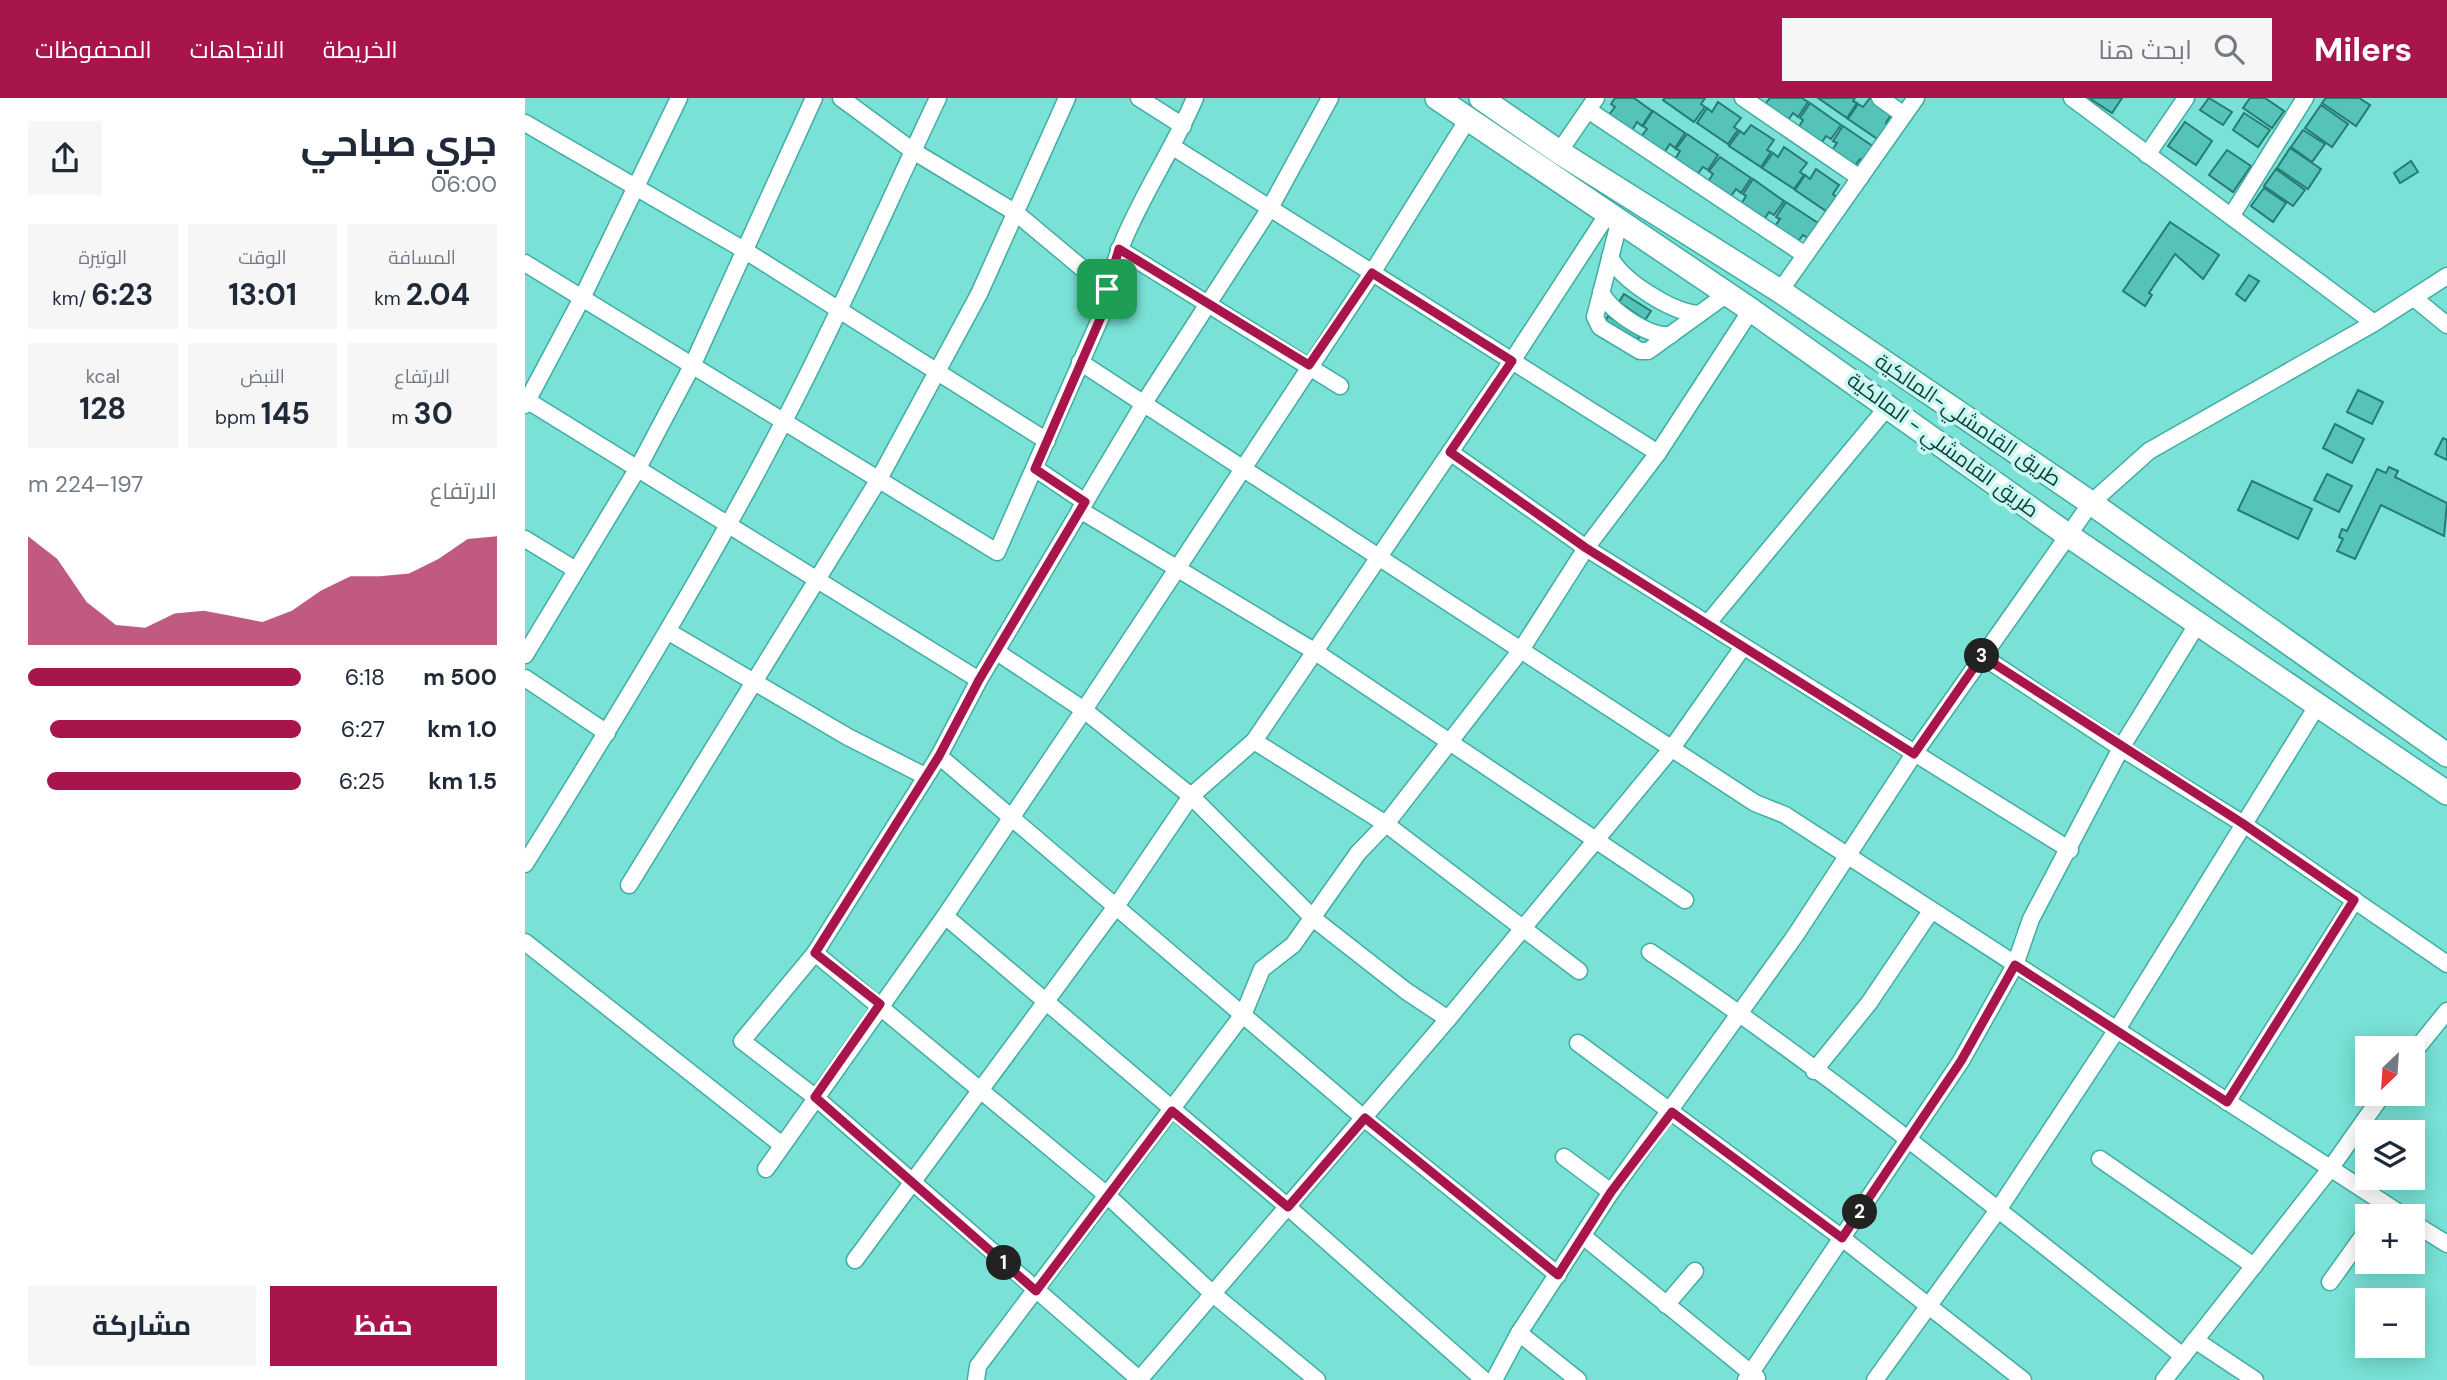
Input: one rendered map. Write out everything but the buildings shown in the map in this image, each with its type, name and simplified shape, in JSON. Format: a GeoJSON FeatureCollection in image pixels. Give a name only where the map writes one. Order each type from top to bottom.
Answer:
{"type":"FeatureCollection","features":[{"type":"Feature","properties":{"kind":"highway","name":"طريق القامشلي - المالكية"},"geometry":{"type":"LineString","coordinates":[[1437,98],[1776,327],[1889,405],[2069,536],[2447,793]]}},
{"type":"Feature","properties":{"kind":"highway","name":"طريق القامشلي-المالكية"},"geometry":{"type":"LineString","coordinates":[[1481,98],[1559,152],[1787,297],[2091,503],[2447,755]]}},
{"type":"Feature","properties":{"kind":"highway"},"geometry":{"type":"LineString","coordinates":[[1606,214],[1609,183]]}},
{"type":"Feature","properties":{"kind":"highway"},"geometry":{"type":"LineString","coordinates":[[1776,327],[1787,297]]}},
{"type":"Feature","properties":{"kind":"street"},"geometry":{"type":"LineString","coordinates":[[679,98],[583,296],[526,402],[638,468],[979,680]]}},
{"type":"Feature","properties":{"kind":"street"},"geometry":{"type":"LineString","coordinates":[[525,654],[638,468],[693,364],[814,98]]}},
{"type":"Feature","properties":{"kind":"street"},"geometry":{"type":"LineString","coordinates":[[841,98],[913,151],[1016,213],[1107,289]]}},
{"type":"Feature","properties":{"kind":"street"},"geometry":{"type":"LineString","coordinates":[[525,864],[669,632],[785,421],[840,310],[938,98]]}},
{"type":"Feature","properties":{"kind":"street"},"geometry":{"type":"LineString","coordinates":[[629,885],[818,580],[939,372],[1016,213],[1066,98]]}},
{"type":"Feature","properties":{"kind":"street"},"geometry":{"type":"LineString","coordinates":[[1139,98],[1183,126]]}},
{"type":"Feature","properties":{"kind":"street"},"geometry":{"type":"LineString","coordinates":[[525,262],[997,552],[1104,310],[1107,289],[1119,249],[1173,147],[1195,98]]}},
{"type":"Feature","properties":{"kind":"street"},"geometry":{"type":"LineString","coordinates":[[1330,98],[1270,208],[1144,403],[979,680],[939,756],[815,953],[742,1041],[815,1097],[1139,1380],[1365,1118],[1672,748],[1743,647]]}},
{"type":"Feature","properties":{"kind":"street"},"geometry":{"type":"LineString","coordinates":[[1743,98],[1860,178]]}},
{"type":"Feature","properties":{"kind":"street"},"geometry":{"type":"LineString","coordinates":[[1879,98],[1904,115]]}},
{"type":"Feature","properties":{"kind":"street"},"geometry":{"type":"LineString","coordinates":[[1787,297],[1805,256],[1916,98]]}},
{"type":"Feature","properties":{"kind":"street"},"geometry":{"type":"LineString","coordinates":[[2072,98],[2374,323]]}},
{"type":"Feature","properties":{"kind":"street"},"geometry":{"type":"LineString","coordinates":[[2147,155],[2186,98]]}},
{"type":"Feature","properties":{"kind":"street"},"geometry":{"type":"LineString","coordinates":[[2232,215],[2305,98]]}},
{"type":"Feature","properties":{"kind":"street"},"geometry":{"type":"LineString","coordinates":[[1559,152],[1592,104],[1805,256]]}},
{"type":"Feature","properties":{"kind":"street"},"geometry":{"type":"LineString","coordinates":[[766,1168],[945,916],[1084,710],[1372,273],[1468,118]]}},
{"type":"Feature","properties":{"kind":"street"},"geometry":{"type":"LineString","coordinates":[[525,123],[744,250],[1047,442]]}},
{"type":"Feature","properties":{"kind":"street"},"geometry":{"type":"LineString","coordinates":[[1173,147],[1658,453]]}},
{"type":"Feature","properties":{"kind":"street"},"geometry":{"type":"LineString","coordinates":[[1606,214],[1610,257],[1595,317],[1597,324],[1636,349],[1647,351],[1727,294]]}},
{"type":"Feature","properties":{"kind":"street"},"geometry":{"type":"LineString","coordinates":[[855,1260],[1117,905],[1191,796],[1254,741],[1378,554],[1512,361],[1606,214]]}},
{"type":"Feature","properties":{"kind":"street"},"geometry":{"type":"LineString","coordinates":[[1119,249],[1340,386]]}},
{"type":"Feature","properties":{"kind":"street"},"geometry":{"type":"LineString","coordinates":[[1610,257],[1626,277],[1676,309],[1699,314]]}},
{"type":"Feature","properties":{"kind":"street"},"geometry":{"type":"LineString","coordinates":[[1494,1380],[1519,1333],[1611,1192],[1672,1112],[1741,1013],[1914,754],[2091,503],[2149,451],[2374,323],[2447,276]]}},
{"type":"Feature","properties":{"kind":"street"},"geometry":{"type":"LineString","coordinates":[[1601,292],[1612,307],[1652,332],[1671,335]]}},
{"type":"Feature","properties":{"kind":"street"},"geometry":{"type":"LineString","coordinates":[[2414,298],[2447,325]]}},
{"type":"Feature","properties":{"kind":"street"},"geometry":{"type":"LineString","coordinates":[[976,1380],[978,1366],[1244,1013],[1262,969],[1293,945],[1314,919],[1358,853],[1386,824],[1521,650],[1586,548],[1658,453],[1751,310]]}},
{"type":"Feature","properties":{"kind":"street"},"geometry":{"type":"LineString","coordinates":[[1080,362],[1378,554],[1755,803],[1785,816],[2330,1169],[2374,1204]]}},
{"type":"Feature","properties":{"kind":"street"},"geometry":{"type":"LineString","coordinates":[[1708,623],[1889,405]]}},
{"type":"Feature","properties":{"kind":"street"},"geometry":{"type":"LineString","coordinates":[[1450,452],[1586,548],[2070,850]]}},
{"type":"Feature","properties":{"kind":"street"},"geometry":{"type":"LineString","coordinates":[[1035,469],[1083,506],[1177,569],[1314,651],[1685,900]]}},
{"type":"Feature","properties":{"kind":"street"},"geometry":{"type":"LineString","coordinates":[[525,539],[576,570]]}},
{"type":"Feature","properties":{"kind":"street"},"geometry":{"type":"LineString","coordinates":[[1584,1237],[1752,1378],[1961,1061],[2015,965],[2031,919],[2070,850],[2121,748],[2198,623]]}},
{"type":"Feature","properties":{"kind":"street"},"geometry":{"type":"LineString","coordinates":[[669,632],[848,737],[925,776]]}},
{"type":"Feature","properties":{"kind":"street"},"geometry":{"type":"LineString","coordinates":[[997,652],[1084,710],[1191,796],[1314,919],[1406,991],[1448,1019]]}},
{"type":"Feature","properties":{"kind":"street"},"geometry":{"type":"LineString","coordinates":[[1982,656],[2121,748],[2242,823],[2447,964]]}},
{"type":"Feature","properties":{"kind":"street"},"geometry":{"type":"LineString","coordinates":[[525,678],[607,733]]}},
{"type":"Feature","properties":{"kind":"street"},"geometry":{"type":"LineString","coordinates":[[1875,1380],[1998,1210],[2116,1031],[2216,870],[2242,823],[2317,706]]}},
{"type":"Feature","properties":{"kind":"street"},"geometry":{"type":"LineString","coordinates":[[1254,741],[1386,824],[1579,971]]}},
{"type":"Feature","properties":{"kind":"street"},"geometry":{"type":"LineString","coordinates":[[939,756],[1365,1118],[1558,1275]]}},
{"type":"Feature","properties":{"kind":"street"},"geometry":{"type":"LineString","coordinates":[[2227,1102],[2354,900]]}},
{"type":"Feature","properties":{"kind":"street"},"geometry":{"type":"LineString","coordinates":[[1814,1071],[1870,1003],[1931,911]]}},
{"type":"Feature","properties":{"kind":"street"},"geometry":{"type":"LineString","coordinates":[[945,916],[1288,1207],[1484,1380]]}},
{"type":"Feature","properties":{"kind":"street"},"geometry":{"type":"LineString","coordinates":[[525,942],[782,1145]]}},
{"type":"Feature","properties":{"kind":"street"},"geometry":{"type":"LineString","coordinates":[[1650,951],[1741,1013],[1814,1071],[1909,1139],[2183,1356]]}},
{"type":"Feature","properties":{"kind":"street"},"geometry":{"type":"LineString","coordinates":[[815,953],[880,1004],[1108,1196],[1213,1294],[1317,1380]]}},
{"type":"Feature","properties":{"kind":"street"},"geometry":{"type":"LineString","coordinates":[[2425,1038],[2447,1011]]}},
{"type":"Feature","properties":{"kind":"street"},"geometry":{"type":"LineString","coordinates":[[1578,1043],[1842,1238],[2023,1380]]}},
{"type":"Feature","properties":{"kind":"street"},"geometry":{"type":"LineString","coordinates":[[2164,1380],[2330,1169],[2375,1106]]}},
{"type":"Feature","properties":{"kind":"street"},"geometry":{"type":"LineString","coordinates":[[1564,1157],[1611,1192]]}},
{"type":"Feature","properties":{"kind":"street"},"geometry":{"type":"LineString","coordinates":[[2100,1159],[2254,1266]]}},
{"type":"Feature","properties":{"kind":"street"},"geometry":{"type":"LineString","coordinates":[[2425,1230],[2447,1244]]}},
{"type":"Feature","properties":{"kind":"street"},"geometry":{"type":"LineString","coordinates":[[2330,1282],[2355,1248]]}},
{"type":"Feature","properties":{"kind":"street"},"geometry":{"type":"LineString","coordinates":[[1666,1304],[1695,1271]]}},
{"type":"Feature","properties":{"kind":"street"},"geometry":{"type":"LineString","coordinates":[[1519,1333],[1578,1380]]}},
{"type":"Feature","properties":{"kind":"street"},"geometry":{"type":"LineString","coordinates":[[2195,1340],[2255,1380]]}},
{"type":"Feature","properties":{"kind":"route"},"geometry":{"type":"LineString","coordinates":[[1119,249],[1309,365],[1372,273],[1512,361],[1450,452],[1586,548],[1914,754],[1982,656],[2121,748],[2242,823],[2354,900],[2227,1102],[2015,965],[1961,1061],[1842,1238],[1672,1112],[1611,1192],[1594,1223],[1558,1275],[1365,1118],[1288,1207],[1172,1111],[1036,1291],[815,1097],[880,1004],[815,953],[939,756],[979,680],[1085,502],[1035,469],[1104,310],[1107,289],[1119,249]]}}]}
